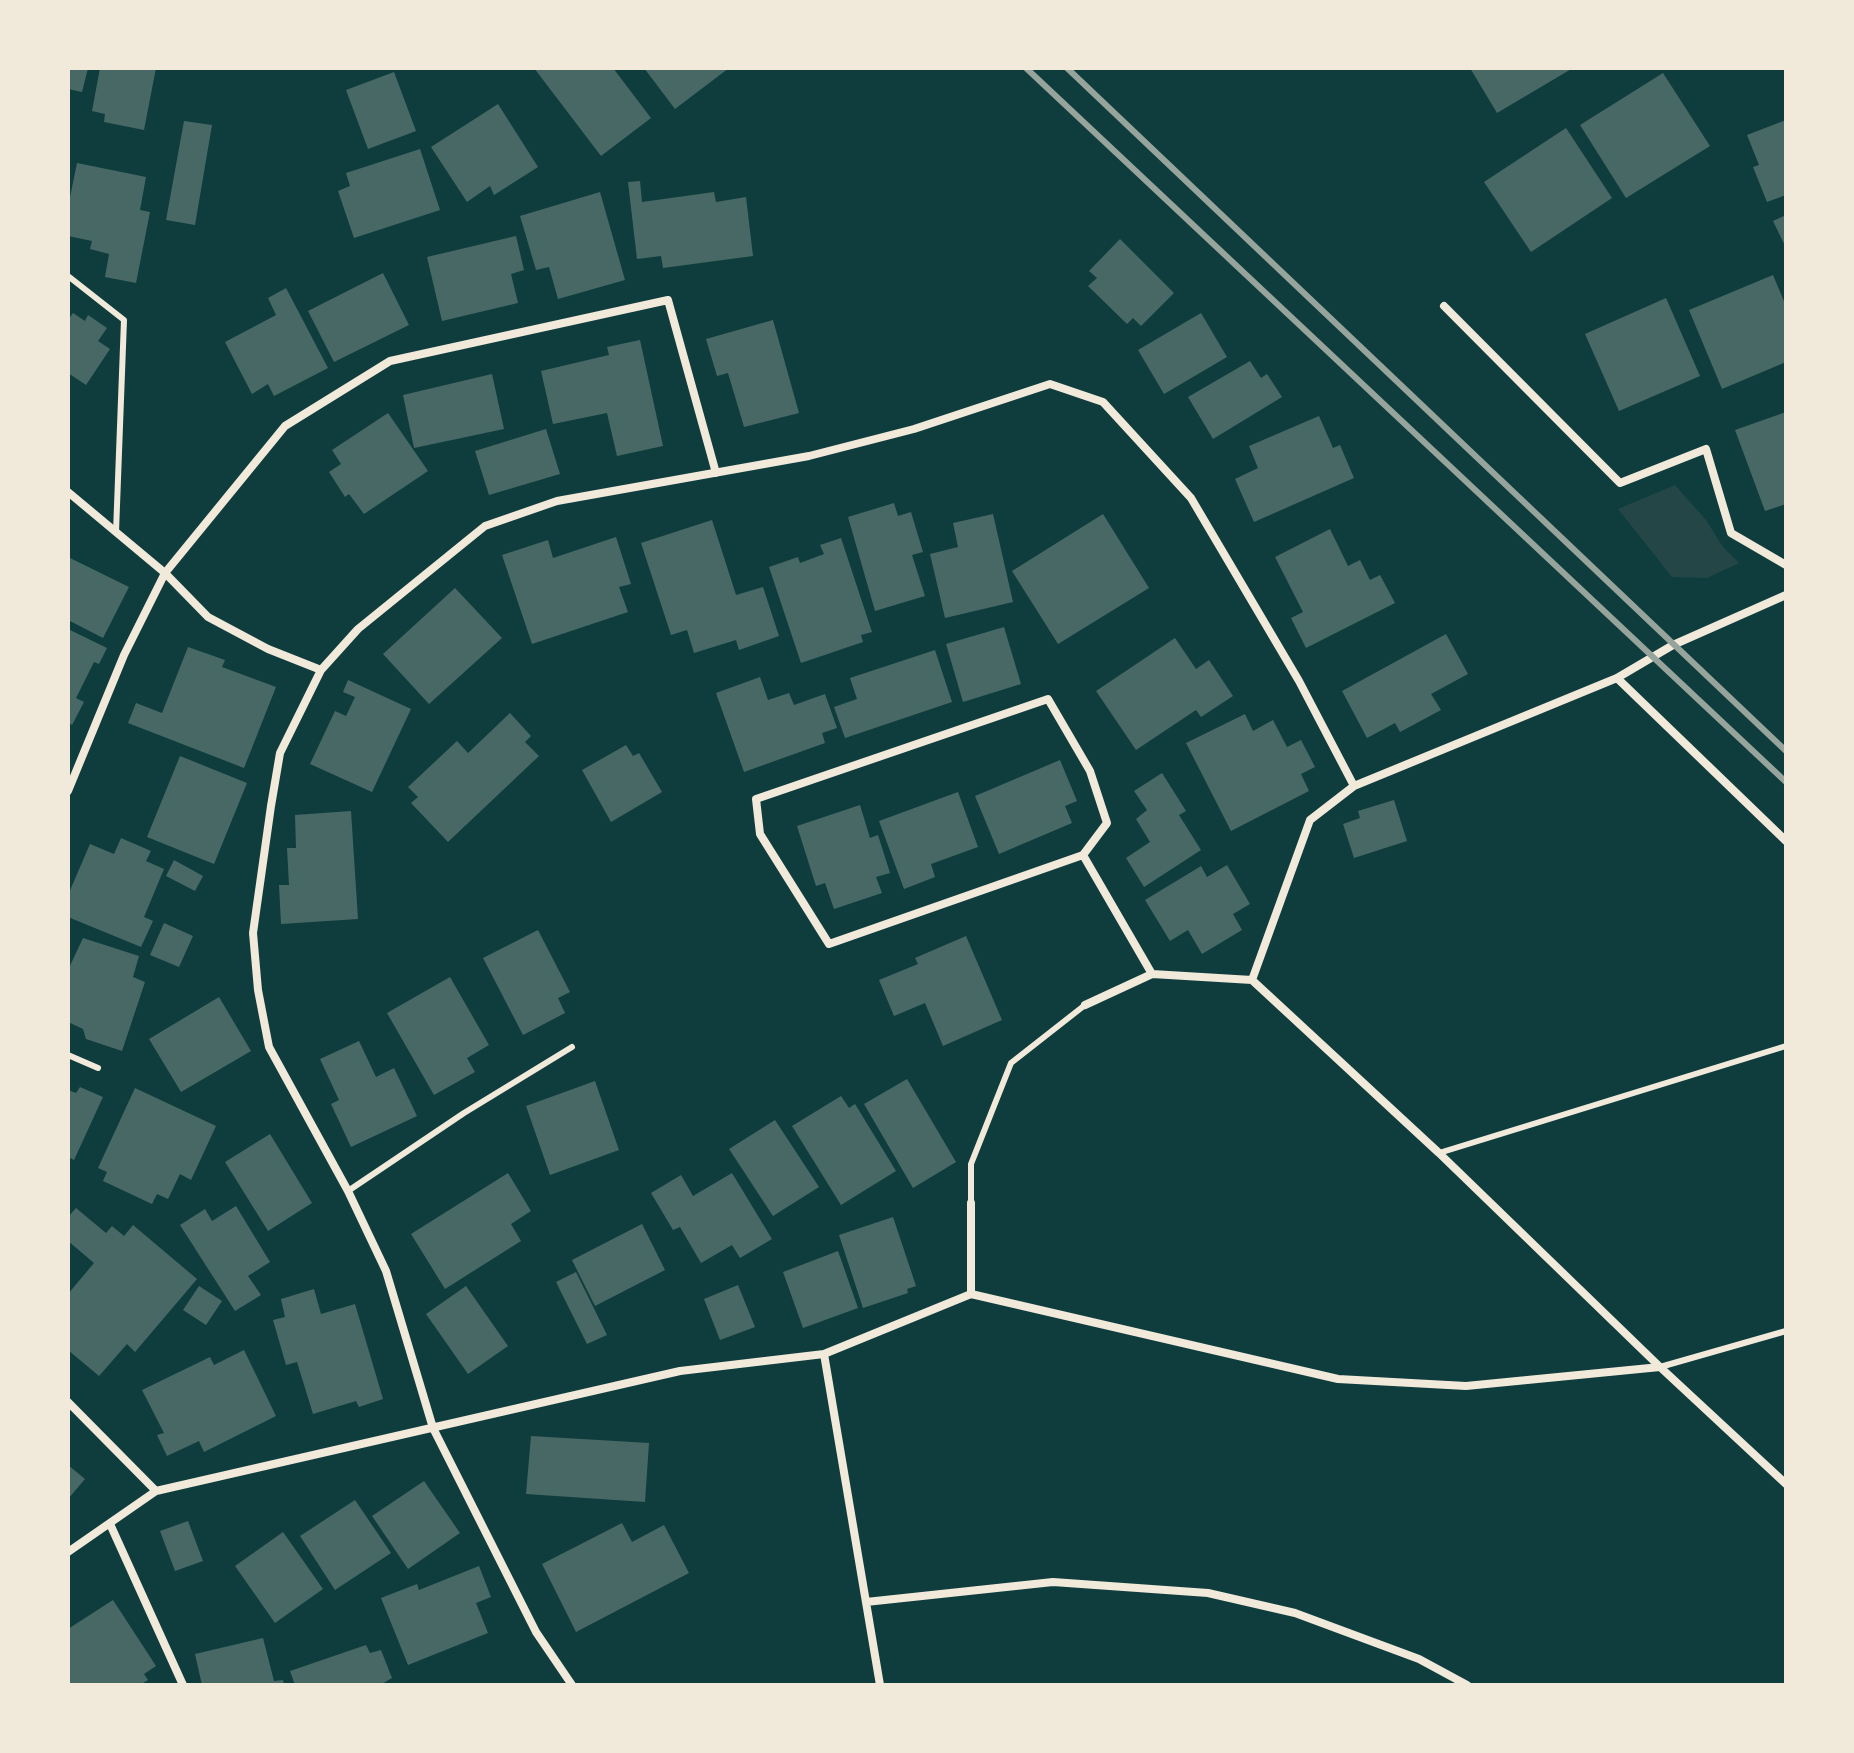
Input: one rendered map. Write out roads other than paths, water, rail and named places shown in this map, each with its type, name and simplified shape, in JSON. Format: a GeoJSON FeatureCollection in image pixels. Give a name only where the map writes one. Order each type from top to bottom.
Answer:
{"type":"FeatureCollection","features":[{"type":"Feature","properties":{"kind":"street"},"geometry":{"type":"LineString","coordinates":[[68,791],[124,655],[165,573],[285,426],[390,361],[668,300],[716,473]]}},
{"type":"Feature","properties":{"kind":"street"},"geometry":{"type":"LineString","coordinates":[[1444,306],[1620,483],[1706,449],[1731,533],[1786,565]]}},
{"type":"Feature","properties":{"kind":"street"},"geometry":{"type":"LineString","coordinates":[[572,1685],[536,1632],[433,1428],[386,1271],[348,1191],[269,1047],[258,990],[253,933],[280,753],[321,670],[358,629],[485,526],[557,501],[809,456],[914,429],[1050,384],[1103,402],[1191,498],[1299,681],[1354,786]]}},
{"type":"Feature","properties":{"kind":"street"},"geometry":{"type":"LineString","coordinates":[[68,492],[165,573],[208,617],[268,649],[321,670]]}},
{"type":"Feature","properties":{"kind":"street"},"geometry":{"type":"LineString","coordinates":[[1252,980],[1310,820],[1354,786],[1617,678],[1673,645],[1786,595]]}},
{"type":"Feature","properties":{"kind":"street"},"geometry":{"type":"LineString","coordinates":[[1617,678],[1786,841]]}},
{"type":"Feature","properties":{"kind":"street"},"geometry":{"type":"LineString","coordinates":[[1048,699],[1090,771],[1107,823],[1083,855],[829,944],[760,834],[756,799],[1048,699]]}},
{"type":"Feature","properties":{"kind":"street"},"geometry":{"type":"LineString","coordinates":[[1083,855],[1152,974]]}},
{"type":"Feature","properties":{"kind":"street"},"geometry":{"type":"LineString","coordinates":[[1085,1005],[1152,974],[1252,980],[1439,1153],[1786,1484]]}},
{"type":"Feature","properties":{"kind":"street"},"geometry":{"type":"LineString","coordinates":[[971,1203],[971,1294]]}},
{"type":"Feature","properties":{"kind":"street"},"geometry":{"type":"LineString","coordinates":[[68,1552],[156,1491],[680,1371],[824,1354],[971,1294],[1338,1379],[1466,1386],[1660,1367]]}},
{"type":"Feature","properties":{"kind":"street"},"geometry":{"type":"LineString","coordinates":[[824,1354],[880,1685]]}},
{"type":"Feature","properties":{"kind":"street"},"geometry":{"type":"LineString","coordinates":[[68,1402],[156,1491]]}},
{"type":"Feature","properties":{"kind":"street"},"geometry":{"type":"LineString","coordinates":[[110,1524],[183,1685]]}},
{"type":"Feature","properties":{"kind":"street"},"geometry":{"type":"LineString","coordinates":[[866,1602],[1053,1582],[1208,1593],[1295,1613],[1419,1659],[1467,1685]]}},
{"type":"Feature","properties":{"kind":"lane"},"geometry":{"type":"LineString","coordinates":[[68,276],[124,320],[116,532]]}},
{"type":"Feature","properties":{"kind":"lane"},"geometry":{"type":"LineString","coordinates":[[971,1203],[971,1164],[1011,1063],[1085,1005]]}},
{"type":"Feature","properties":{"kind":"lane"},"geometry":{"type":"LineString","coordinates":[[1439,1153],[1786,1046]]}},
{"type":"Feature","properties":{"kind":"lane"},"geometry":{"type":"LineString","coordinates":[[348,1191],[464,1113],[572,1047]]}},
{"type":"Feature","properties":{"kind":"lane"},"geometry":{"type":"LineString","coordinates":[[68,1055],[98,1068]]}},
{"type":"Feature","properties":{"kind":"lane"},"geometry":{"type":"LineString","coordinates":[[1660,1367],[1786,1331]]}},
{"type":"Feature","properties":{"kind":"railway"},"geometry":{"type":"LineString","coordinates":[[1026,68],[1786,782]]}},
{"type":"Feature","properties":{"kind":"railway"},"geometry":{"type":"LineString","coordinates":[[1067,68],[1786,751]]}}]}
